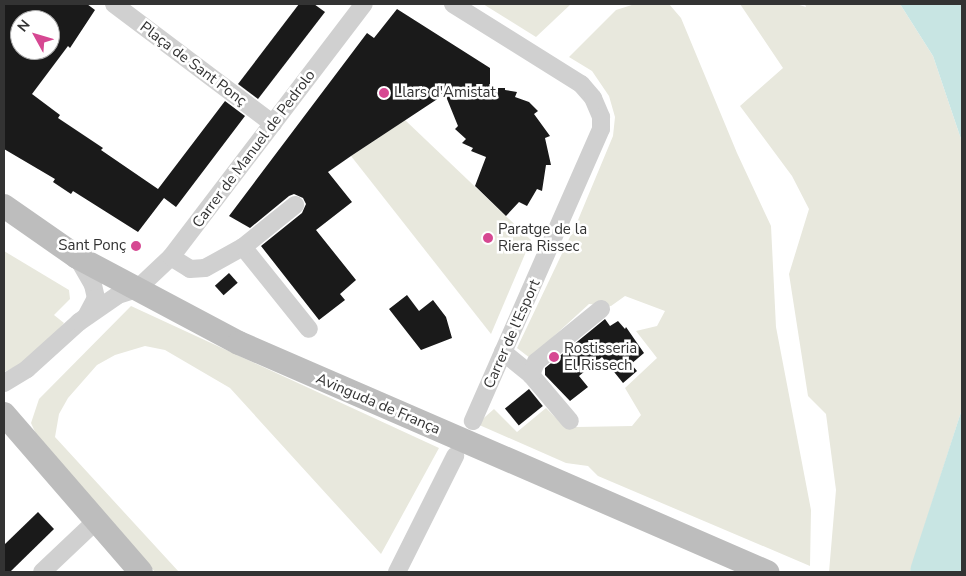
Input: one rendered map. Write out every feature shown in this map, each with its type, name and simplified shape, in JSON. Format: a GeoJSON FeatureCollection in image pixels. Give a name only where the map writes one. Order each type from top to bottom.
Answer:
{"type":"FeatureCollection","features":[{"type":"Feature","properties":{"kind":"main road","name":"Avinguda de França"},"geometry":{"type":"LineString","coordinates":[[4,206],[76,257],[239,343],[767,572]]}},
{"type":"Feature","properties":{"kind":"main road"},"geometry":{"type":"LineString","coordinates":[[4,414],[141,572]]}},
{"type":"Feature","properties":{"kind":"street","name":"Plaça de Sant Ponç"},"geometry":{"type":"LineString","coordinates":[[114,4],[273,124]]}},
{"type":"Feature","properties":{"kind":"street","name":"Carrer de Manuel de Pedrolo"},"geometry":{"type":"LineString","coordinates":[[137,289],[171,257],[364,4]]}},
{"type":"Feature","properties":{"kind":"street","name":"Carrer de l'Esport"},"geometry":{"type":"LineString","coordinates":[[453,4],[569,74],[593,98],[601,117],[601,129],[473,421]]}},
{"type":"Feature","properties":{"kind":"street"},"geometry":{"type":"LineString","coordinates":[[171,257],[190,268],[200,270],[243,247],[295,205]]}},
{"type":"Feature","properties":{"kind":"street"},"geometry":{"type":"LineString","coordinates":[[243,247],[309,330]]}},
{"type":"Feature","properties":{"kind":"street"},"geometry":{"type":"LineString","coordinates":[[76,257],[93,285],[96,298],[86,317]]}},
{"type":"Feature","properties":{"kind":"street"},"geometry":{"type":"LineString","coordinates":[[4,382],[27,369],[86,317],[118,295],[137,289]]}},
{"type":"Feature","properties":{"kind":"street"},"geometry":{"type":"LineString","coordinates":[[531,375],[536,362],[601,309]]}},
{"type":"Feature","properties":{"kind":"street"},"geometry":{"type":"LineString","coordinates":[[503,352],[531,375],[570,421]]}},
{"type":"Feature","properties":{"kind":"street"},"geometry":{"type":"LineString","coordinates":[[397,572],[455,456]]}},
{"type":"Feature","properties":{"kind":"street"},"geometry":{"type":"LineString","coordinates":[[42,572],[97,520]]}},
{"type":"Feature","properties":{"kind":"shaded area"},"geometry":{"type":"Polygon","coordinates":[[[483,4],[571,4],[536,37],[483,4]]]}},
{"type":"Feature","properties":{"kind":"shaded area"},"geometry":{"type":"Polygon","coordinates":[[[635,4],[669,4],[681,18],[737,153],[771,226],[776,327],[811,510],[810,566],[598,476],[588,466],[566,463],[477,424],[494,409],[517,432],[546,408],[562,424],[577,427],[632,426],[641,415],[625,388],[657,358],[636,331],[657,326],[665,311],[625,296],[611,306],[589,304],[530,358],[517,348],[578,220],[613,136],[615,117],[609,96],[592,71],[569,57],[616,10],[635,4]]]}},
{"type":"Feature","properties":{"kind":"shaded area"},"geometry":{"type":"Polygon","coordinates":[[[740,4],[796,4],[806,7],[805,4],[900,4],[933,56],[962,142],[962,409],[910,572],[829,572],[836,490],[826,414],[808,396],[789,274],[809,209],[792,176],[740,106],[783,68],[740,4]]]}},
{"type":"Feature","properties":{"kind":"shaded area"},"geometry":{"type":"Polygon","coordinates":[[[405,120],[531,240],[491,334],[351,156],[405,120]]]}},
{"type":"Feature","properties":{"kind":"shaded area"},"geometry":{"type":"Polygon","coordinates":[[[4,251],[69,290],[70,299],[54,315],[64,323],[55,334],[19,365],[4,372],[4,251]]]}},
{"type":"Feature","properties":{"kind":"shaded area"},"geometry":{"type":"Polygon","coordinates":[[[131,306],[439,448],[381,554],[230,388],[165,350],[145,346],[115,355],[97,365],[68,398],[59,414],[55,437],[179,572],[155,572],[40,443],[31,423],[39,399],[131,306]]]}},
{"type":"Feature","properties":{"kind":"water"},"geometry":{"type":"Polygon","coordinates":[[[900,4],[962,4],[962,142],[933,56],[900,4]]]}},
{"type":"Feature","properties":{"kind":"water"},"geometry":{"type":"Polygon","coordinates":[[[962,409],[962,572],[910,572],[911,566],[962,409]]]}},
{"type":"Feature","properties":{"kind":"building"},"geometry":{"type":"Polygon","coordinates":[[[4,4],[87,4],[95,10],[70,48],[68,46],[60,57],[60,10],[10,10],[10,60],[58,60],[32,94],[60,115],[58,118],[103,148],[101,150],[158,189],[225,101],[245,116],[176,207],[164,198],[138,232],[73,191],[71,194],[53,182],[55,179],[4,149],[4,4]]]}},
{"type":"Feature","properties":{"kind":"building"},"geometry":{"type":"Polygon","coordinates":[[[299,4],[314,4],[325,12],[258,99],[238,84],[299,4]]]}},
{"type":"Feature","properties":{"kind":"building"},"geometry":{"type":"Polygon","coordinates":[[[397,9],[490,68],[490,88],[505,88],[505,90],[517,92],[515,97],[529,102],[538,111],[534,114],[550,136],[545,138],[551,165],[546,165],[542,191],[537,189],[527,206],[519,202],[506,216],[475,186],[486,157],[471,151],[473,148],[462,143],[466,139],[455,129],[458,126],[445,94],[351,156],[328,172],[352,202],[316,230],[356,280],[340,294],[345,300],[319,320],[261,246],[302,213],[306,204],[303,198],[294,194],[289,196],[250,228],[229,216],[367,33],[374,38],[397,9]]]}},
{"type":"Feature","properties":{"kind":"building"},"geometry":{"type":"Polygon","coordinates":[[[229,273],[238,283],[224,295],[215,286],[229,273]]]}},
{"type":"Feature","properties":{"kind":"building"},"geometry":{"type":"Polygon","coordinates":[[[407,295],[419,311],[433,300],[446,317],[452,338],[421,350],[389,309],[407,295]]]}},
{"type":"Feature","properties":{"kind":"building"},"geometry":{"type":"Polygon","coordinates":[[[605,319],[610,326],[618,321],[625,329],[626,327],[644,353],[631,364],[637,371],[623,383],[602,357],[579,376],[588,387],[570,401],[545,375],[545,368],[605,319]]]}},
{"type":"Feature","properties":{"kind":"building"},"geometry":{"type":"Polygon","coordinates":[[[529,389],[543,406],[519,426],[505,409],[529,389]]]}},
{"type":"Feature","properties":{"kind":"building"},"geometry":{"type":"Polygon","coordinates":[[[38,512],[54,529],[10,572],[4,572],[4,545],[38,512]]]}},
{"type":"Feature","properties":{"kind":"place","name":"Llars d'Amistat"},"geometry":{"type":"Point","coordinates":[384,93]}},
{"type":"Feature","properties":{"kind":"place","name":"Paratge de la Riera Rissec"},"geometry":{"type":"Point","coordinates":[488,238]}},
{"type":"Feature","properties":{"kind":"place","name":"Sant Ponç"},"geometry":{"type":"Point","coordinates":[136,246]}},
{"type":"Feature","properties":{"kind":"place","name":"Rostisseria El Rissech"},"geometry":{"type":"Point","coordinates":[554,357]}}]}
